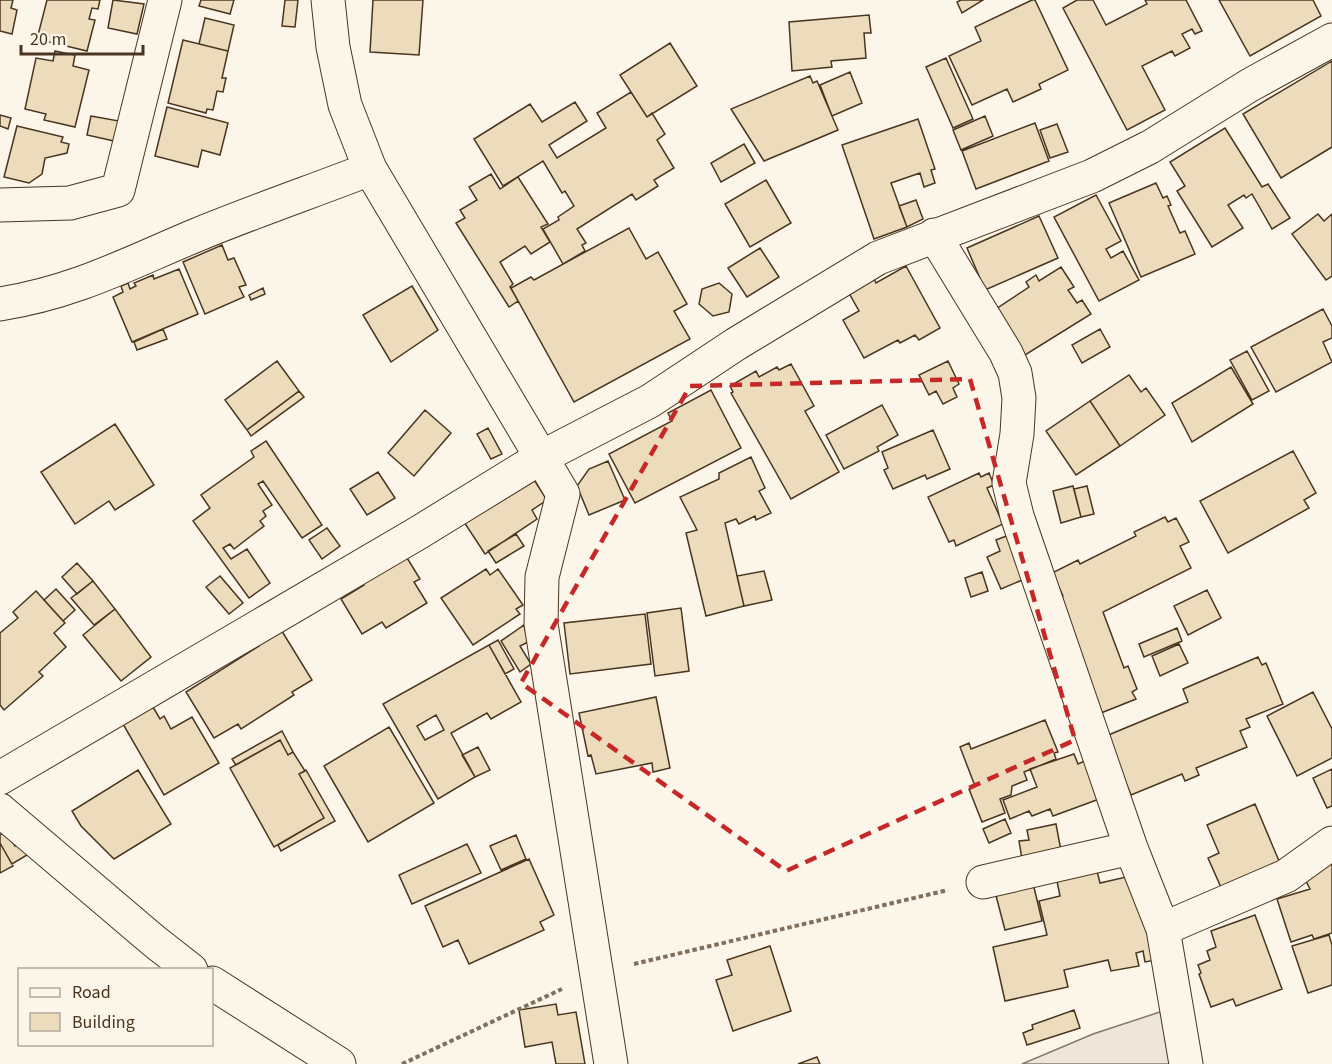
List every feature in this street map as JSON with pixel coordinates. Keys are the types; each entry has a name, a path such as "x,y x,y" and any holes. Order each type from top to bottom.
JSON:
{"street":[{"path":"0,205 70,203 118,190 165,0"},
{"path":"328,0 333,47 345,105 370,169 563,494 542,577 541,624 611,1064"},
{"path":"0,778 418,533 540,458 650,401 736,344 878,258 1092,176 1131,157 1332,40"},
{"path":"0,304 41,297 85,284 199,234 370,169"},
{"path":"934,236 1006,353 1015,373 1019,398 1017,434 1009,483 1017,516 1131,848 1162,929 1186,1064"},
{"path":"0,810 153,941 190,968"},
{"path":"1162,929 1286,876 1332,843"},
{"path":"983,882 1131,848"},
{"path":"213,984 339,1064"}],"path":[{"path":"402,1064 596,973 983,882"}],"highlighted area":[{"path":"970,379 1075,740 786,871 521,683 690,386"}],"shaded area":[{"path":"1166,1010 1177,1064 1022,1064 1093,1034"}],"building":[{"path":"0,0 13,0 11,8 17,10 12,34 0,31"},
{"path":"47,0 100,0 98,9 92,8 89,19 95,20 87,51 37,39"},
{"path":"113,0 144,4 137,34 108,28"},
{"path":"201,0 234,0 230,14 199,6"},
{"path":"285,0 298,0 295,27 282,26"},
{"path":"373,0 423,0 419,55 370,52"},
{"path":"983,0 962,13 957,2"},
{"path":"1035,0 1068,70 1039,84 1041,89 1013,102 1007,89 972,105 949,56 981,41 975,27"},
{"path":"1077,0 1093,0 1106,25 1147,4 1145,0 1186,0 1202,31 1195,34 1192,29 1182,34 1190,48 1175,56 1172,51 1142,66 1165,110 1127,130 1063,8"},
{"path":"1219,0 1313,0 1321,16 1250,56"},
{"path":"869,15 871,33 864,33 866,58 831,61 832,67 792,71 789,22"},
{"path":"205,18 234,25 228,51 199,44"},
{"path":"183,40 228,51 222,78 226,78 223,92 217,91 213,110 207,109 206,113 168,103"},
{"path":"670,43 697,86 647,117 620,75"},
{"path":"55,51 75,55 73,66 89,70 75,127 44,120 46,114 25,109 36,58 53,61"},
{"path":"946,58 973,119 953,128 926,67"},
{"path":"1332,61 1332,147 1281,178 1243,114"},
{"path":"850,72 862,103 832,116 820,85"},
{"path":"810,76 813,83 817,81 838,130 764,161 731,109"},
{"path":"631,92 647,117 652,113 665,134 657,140 674,168 654,180 658,186 636,200 632,194 577,229 586,243 582,245 585,251 563,264 543,229 559,220 558,217 574,206 565,191 562,193 543,161 503,186 474,139 530,104 542,122 575,102 587,121 549,145 557,158 606,128 597,113"},
{"path":"167,107 228,123 220,155 202,150 198,167 155,156"},
{"path":"0,115 11,118 8,129 0,126"},
{"path":"91,116 119,121 114,141 87,135"},
{"path":"985,116 993,136 961,150 953,130"},
{"path":"918,119 935,169 931,170 935,183 924,187 920,173 891,183 907,227 874,239 842,145"},
{"path":"1035,123 1049,161 976,189 962,151"},
{"path":"1057,124 1068,152 1050,158 1040,130"},
{"path":"17,126 63,137 61,142 69,144 67,153 45,158 42,174 29,183 4,177"},
{"path":"1225,128 1262,187 1268,184 1290,218 1272,229 1252,194 1246,198 1244,195 1228,205 1243,228 1212,247 1177,191 1185,186 1170,162"},
{"path":"744,144 755,163 721,182 711,163"},
{"path":"491,174 500,189 518,177 548,224 541,227 550,242 531,254 525,246 500,262 513,284 510,287 518,301 509,307 456,223 465,218 460,210 477,200 469,187"},
{"path":"766,180 791,223 750,247 725,204"},
{"path":"1156,183 1163,198 1167,196 1171,205 1168,206 1180,233 1185,231 1195,254 1141,277 1109,203"},
{"path":"1096,195 1121,241 1106,249 1111,258 1123,251 1139,280 1099,301 1054,217"},
{"path":"916,200 923,219 907,227 899,206"},
{"path":"1318,214 1324,221 1332,214 1332,276 1326,280 1292,234"},
{"path":"1039,216 1058,258 985,290 967,248"},
{"path":"629,228 646,259 658,252 687,304 674,311 690,339 574,402 511,288 531,277 534,280"},
{"path":"222,245 228,260 234,258 246,285 239,287 244,297 205,314 183,262"},
{"path":"760,248 779,277 747,297 728,268"},
{"path":"906,266 940,328 919,340 915,335 900,343 898,340 864,358 843,320 859,311 849,293 874,279 876,283"},
{"path":"1061,267 1074,287 1068,290 1077,303 1082,300 1091,314 1025,355 996,309 1029,287 1026,282 1036,275 1039,281"},
{"path":"179,269 198,314 132,342 113,297 123,292 121,286 128,283 130,289 136,286 134,283 153,275 154,279"},
{"path":"719,283 732,294 729,312 713,316 699,304 702,289"},
{"path":"412,286 438,330 391,362 363,315"},
{"path":"263,288 265,294 251,300 249,295"},
{"path":"1323,309 1332,326 1332,338 1323,342 1332,362 1276,392 1251,347"},
{"path":"163,329 167,339 137,350 134,342"},
{"path":"1100,329 1110,347 1082,363 1072,345"},
{"path":"1247,351 1269,391 1252,400 1230,360"},
{"path":"277,361 299,391 247,430 225,400"},
{"path":"948,361 959,384 953,388 957,397 943,404 936,391 929,395 919,375"},
{"path":"791,364 814,406 805,411 839,472 791,499 731,393 733,392 730,386 756,371 759,377 777,367 779,370"},
{"path":"1231,367 1253,404 1192,442 1172,403"},
{"path":"1129,375 1141,392 1146,388 1165,415 1120,446 1090,401"},
{"path":"711,390 741,448 635,503 609,454 672,421 668,413"},
{"path":"299,391 304,397 251,436 247,430"},
{"path":"1090,401 1120,446 1076,475 1046,431"},
{"path":"882,405 898,435 877,447 879,451 844,469 826,435"},
{"path":"425,410 451,433 414,476 388,453"},
{"path":"115,424 154,485 115,510 109,501 75,524 41,472"},
{"path":"488,428 502,454 491,459 477,434"},
{"path":"933,430 950,469 927,479 925,475 893,489 884,470 888,468 882,452"},
{"path":"266,441 322,525 302,538 263,481 258,484 272,505 263,511 266,516 260,521 264,526 234,549 230,544 223,548 231,559 247,549 270,583 249,598 193,521 210,508 201,495 254,457 251,451"},
{"path":"1293,451 1316,493 1304,500 1309,508 1228,553 1200,501"},
{"path":"751,457 765,488 759,491 771,513 756,520 755,516 739,524 736,519 725,523 744,606 706,616 686,533 697,530 680,497 719,479 719,473"},
{"path":"608,461 625,500 589,515 577,486 589,469"},
{"path":"378,472 395,498 367,515 350,489"},
{"path":"979,473 981,477 989,473 994,485 987,488 1003,524 956,546 954,540 949,542 928,497"},
{"path":"531,475 547,500 532,510 537,519 485,554 464,522"},
{"path":"1073,486 1081,517 1061,523 1053,491"},
{"path":"1087,486 1094,514 1081,517 1074,489"},
{"path":"1165,517 1168,522 1176,518 1189,542 1180,546 1191,568 1103,612 1124,668 1128,666 1137,689 1132,692 1136,699 1101,713 1059,598 1063,596 1052,573 1078,560 1080,564 1136,536 1134,532"},
{"path":"327,528 340,546 322,559 309,540"},
{"path":"516,534 524,546 496,563 488,551"},
{"path":"1009,535 1027,578 1001,589 987,557 1000,551 996,540"},
{"path":"404,553 420,579 414,582 427,603 386,628 382,622 362,634 341,599 364,585 360,580"},
{"path":"77,563 93,581 77,594 62,577"},
{"path":"486,569 490,575 498,569 523,605 516,609 520,614 473,645 441,598"},
{"path":"764,571 772,600 744,606 737,576"},
{"path":"982,572 988,591 971,597 965,578"},
{"path":"220,576 243,603 229,614 206,587"},
{"path":"93,581 115,609 94,625 71,598"},
{"path":"56,589 75,610 63,621 44,600"},
{"path":"1207,590 1221,618 1188,635 1174,606"},
{"path":"36,591 65,623 54,633 66,647 39,672 43,676 4,710 0,705 0,633 18,618 13,612"},
{"path":"681,608 689,671 655,676 647,613"},
{"path":"115,609 151,657 121,681 83,635"},
{"path":"645,614 651,664 570,674 564,623"},
{"path":"524,625 528,642 520,646 531,664 520,672 501,641"},
{"path":"280,628 312,680 292,692 294,695 241,729 238,724 214,738 186,692 259,646 257,643"},
{"path":"1177,628 1182,641 1144,657 1139,644"},
{"path":"498,640 514,669 505,674 489,645"},
{"path":"1179,644 1188,663 1160,676 1152,656"},
{"path":"489,645 521,702 491,719 487,713 451,733 475,777 438,799 383,704","holes":["436,715 444,730 425,740 417,726"]},
{"path":"1258,657 1262,665 1266,663 1283,704 1246,719 1250,727 1240,731 1247,747 1196,768 1199,775 1185,781 1182,774 1131,795 1106,736 1188,702 1183,689"},
{"path":"1313,692 1332,729 1332,758 1297,776 1267,716"},
{"path":"656,697 670,768 653,772 652,763 596,774 591,755 588,756 579,713"},
{"path":"153,707 160,719 164,716 171,729 192,717 219,763 164,795 123,724"},
{"path":"1045,720 1058,752 1054,753 1056,759 1024,772 1027,780 1012,786 1011,795 1000,799 1005,813 982,822 969,789 975,786 960,747 969,743 971,749"},
{"path":"389,727 434,803 368,842 324,766"},
{"path":"282,731 293,752 288,755 280,740 236,765 232,759"},
{"path":"280,740 288,755 293,752 305,771 299,774 324,818 274,847 230,768"},
{"path":"478,747 490,770 475,777 462,755"},
{"path":"1074,754 1078,764 1087,760 1102,798 1053,816 1050,809 1032,816 1029,811 1010,819 1003,800 1037,787 1030,769"},
{"path":"1332,769 1332,806 1327,808 1313,778"},
{"path":"138,770 171,824 114,859 81,826 72,811"},
{"path":"306,770 335,821 281,851 278,845 324,818 299,774"},
{"path":"1255,804 1282,868 1224,894 1208,858 1219,853 1207,825"},
{"path":"1005,819 1011,833 989,843 983,829"},
{"path":"1056,824 1061,851 1022,859 1019,841 1029,840 1027,830"},
{"path":"6,831 15,846 20,844 27,855 12,864 0,843 0,835"},
{"path":"516,835 526,859 501,870 490,846"},
{"path":"0,843 13,866 0,873"},
{"path":"467,844 481,873 412,904 399,875"},
{"path":"529,859 554,915 540,922 544,930 469,964 458,940 443,947 425,906"},
{"path":"1332,862 1332,933 1314,939 1312,935 1291,942 1277,899 1310,889 1304,877"},
{"path":"1096,867 1100,883 1126,877 1146,914 1156,960 1145,962 1143,951 1136,953 1139,966 1111,971 1108,960 1064,970 1068,987 1005,1001 993,947 1047,935 1039,901 1060,896 1056,876"},
{"path":"1032,879 1042,921 1005,930 994,888"},
{"path":"1255,915 1282,989 1236,1006 1233,999 1211,1007 1198,965 1210,960 1207,951 1216,947 1211,931"},
{"path":"1329,935 1332,945 1332,985 1308,993 1292,946"},
{"path":"770,946 791,1011 733,1031 716,980 732,975 727,960"},
{"path":"556,1004 558,1015 576,1012 585,1064 556,1064 552,1042 525,1047 519,1010"},
{"path":"1074,1010 1080,1028 1027,1045 1023,1033 1033,1029 1032,1025"},
{"path":"817,1057 820,1064 798,1064"}]}
